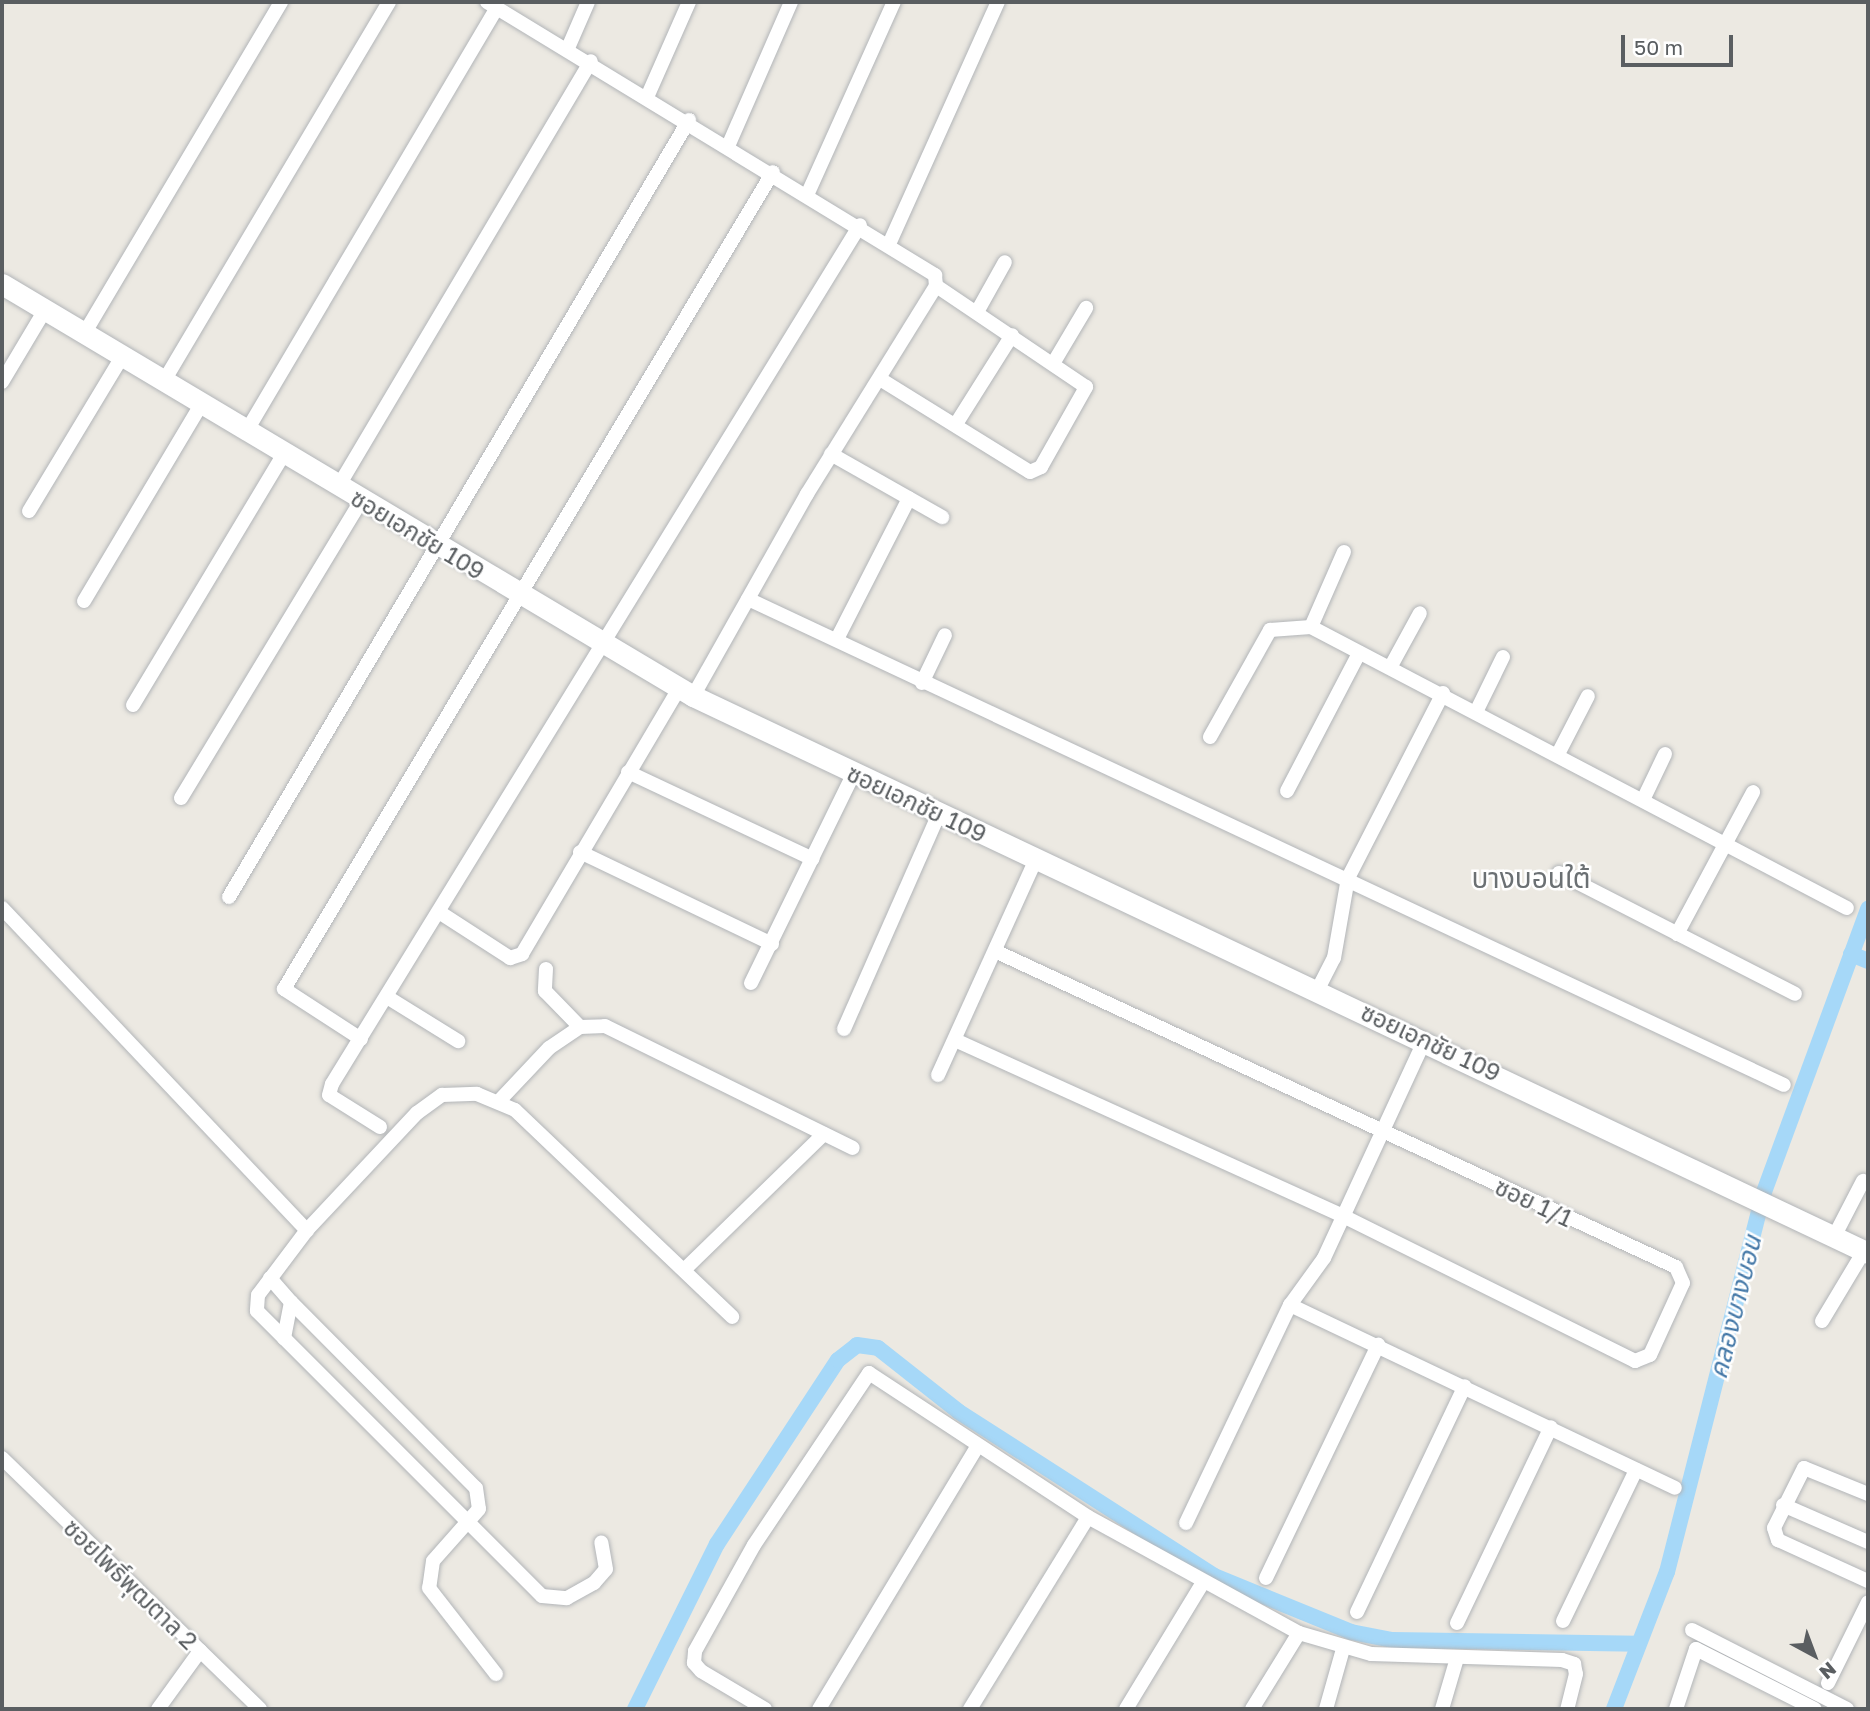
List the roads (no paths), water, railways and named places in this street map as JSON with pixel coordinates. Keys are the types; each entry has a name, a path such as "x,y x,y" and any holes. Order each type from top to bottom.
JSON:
{"street":[{"path":"84,334 281,2"},
{"path":"164,381 389,2"},
{"path":"568,48 588,2"},
{"path":"648,95 689,2"},
{"path":"729,144 791,2"},
{"path":"808,193 894,2"},
{"path":"890,242 998,2"},
{"path":"246,432 492,5 648,95 929,267 936,286 1054,362 1086,392 1035,471 880,379"},
{"path":"338,487 591,61"},
{"path":"229,897 689,120"},
{"path":"361,1039 284,989 773,172"},
{"path":"380,1127 329,1095 860,225"},
{"path":"977,312 1005,262"},
{"name":"ซอยเอกชัย 109","path":"2,284 360,502 686,692 939,814 1749,1191 1866,1252"},
{"path":"439,912 516,958 628,772 748,599 831,454 936,286"},
{"path":"1054,362 1086,308"},
{"path":"2,382 45,310"},
{"path":"956,424 1012,335"},
{"path":"29,511 122,356"},
{"path":"84,601 201,405"},
{"path":"831,454 942,517"},
{"path":"133,705 283,455"},
{"path":"837,639 909,498"},
{"path":"181,798 360,502"},
{"path":"1311,627 1344,552"},
{"path":"748,599 837,639 922,682 1348,877 1784,1085"},
{"path":"1391,666 1420,613"},
{"path":"1210,737 1270,630 1311,627 1477,710 1643,800 1721,847 1847,908"},
{"path":"922,682 945,635"},
{"path":"1287,791 1359,653"},
{"path":"1477,710 1503,657"},
{"path":"1318,989 1334,958 1348,877 1443,693"},
{"path":"1558,754 1588,696"},
{"path":"1643,800 1665,754"},
{"path":"628,772 813,859"},
{"path":"751,983 854,774"},
{"path":"1678,934 1721,847 1753,792"},
{"path":"844,1029 939,814"},
{"path":"580,852 772,944"},
{"path":"938,1075 1036,859"},
{"path":"1559,873 1795,994"},
{"path":"2,908 307,1230"},
{"name":"ซอย 1/1","path":"995,951 1682,1273 1650,1355 1635,1361 1345,1217"},
{"path":"546,969 545,992 580,1027 624,1032 853,1148"},
{"path":"387,997 458,1041"},
{"path":"500,1100 549,1048 580,1027"},
{"path":"955,1040 1345,1217"},
{"path":"1186,1523 1290,1305 1345,1217 1426,1040"},
{"path":"601,1542 606,1569 594,1583 551,1600 467,1524 284,1338 254,1303 307,1230 397,1131 442,1095 500,1100 732,1317"},
{"path":"684,1270 824,1135"},
{"path":"1835,1235 1863,1181"},
{"path":"1822,1321 1866,1252"},
{"path":"270,1279 476,1488 479,1509 433,1561 429,1588 496,1674"},
{"path":"284,1338 291,1302"},
{"path":"1290,1305 1675,1488"},
{"path":"1266,1578 1378,1345"},
{"path":"765,1709 701,1671 694,1662 695,1651 754,1545 863,1379 878,1375 976,1449 1202,1584 1299,1633 1343,1649 1574,1664 1567,1709"},
{"path":"1357,1612 1465,1386"},
{"path":"1457,1623 1551,1427"},
{"path":"819,1709 976,1449"},
{"name":"ซอยโพธิ์พุฒตาล 2","path":"2,1458 260,1709"},
{"path":"1868,1494 1804,1468 1783,1505 1774,1528 1778,1540 1868,1581"},
{"path":"1563,1621 1636,1470"},
{"path":"1783,1505 1868,1542"},
{"path":"970,1709 1088,1517"},
{"path":"1126,1709 1202,1584"},
{"path":"1828,1683 1868,1602"},
{"path":"1692,1630 1847,1709"},
{"path":"1252,1709 1299,1633"},
{"path":"1326,1709 1343,1649"},
{"path":"1676,1709 1696,1649 1815,1709"},
{"path":"158,1709 200,1651"},
{"path":"1442,1709 1457,1658"}],"waterway":[{"name":"คลองบางบอน","path":"1614,1709 1667,1572 1764,1192 1868,909"},
{"path":"1851,954 1868,961"},
{"path":"635,1709 717,1544 838,1360 857,1345 878,1348 959,1412 1214,1576 1351,1632 1392,1640 1638,1644"}],"district":[{"name":"บางบอนใต้","path":"1531,878"}]}
